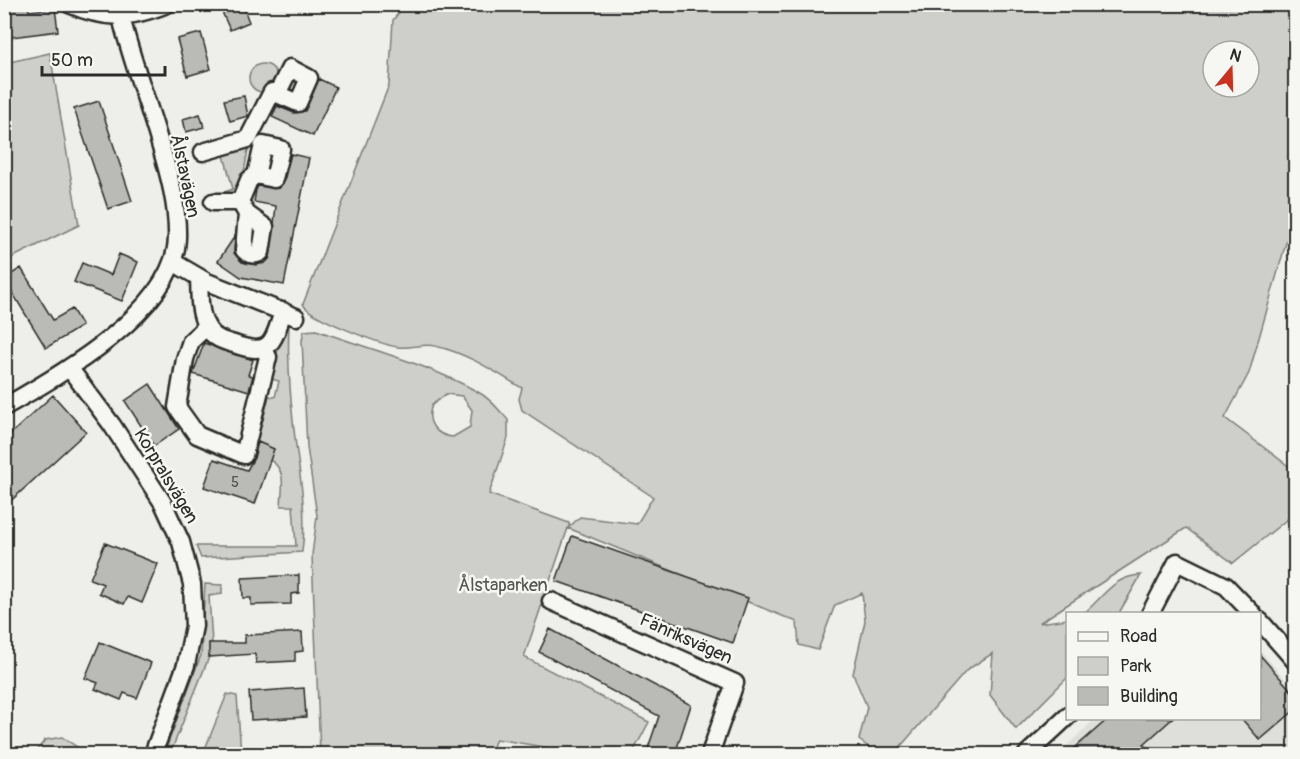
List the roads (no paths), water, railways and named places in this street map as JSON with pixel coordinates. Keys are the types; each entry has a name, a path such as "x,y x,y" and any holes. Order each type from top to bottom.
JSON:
{"street":[{"path":"69,4 93,15 166,4"},
{"name":"Ålstavägen","path":"119,11 175,204 177,239 173,262"},
{"path":"213,202 243,208 249,180 256,175 255,142 272,92 277,94"},
{"path":"203,152 255,142"},
{"path":"4,408 70,369 124,327 151,297 173,262 199,277 289,314 274,339 264,349 252,351 218,339 206,327 201,312 199,277"},
{"path":"206,327 191,341 185,358 177,407 197,435 244,455 268,357 264,349"},
{"name":"Korpralsvägen","path":"70,369 112,425 163,503 181,542 192,584 194,626 186,665 153,754"},
{"path":"1151,612 1177,562 1226,586 1251,612"},
{"name":"Fänriksvägen","path":"551,601 735,682 711,754"},
{"path":"1261,622 1296,662"},
{"path":"1027,754 1066,718"}],"park label":[{"name":"Ålstaparken","path":"503,585"}]}
